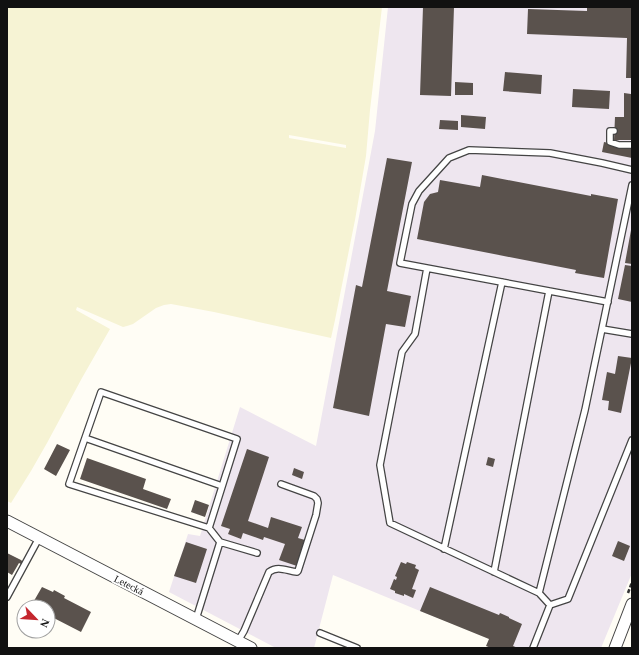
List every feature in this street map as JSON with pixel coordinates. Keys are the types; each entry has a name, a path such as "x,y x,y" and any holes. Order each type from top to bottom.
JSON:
{"street":[{"name":"Letecká","path":"7,521 251,648"},
{"path":"615,648 632,604"}],"lane":[{"path":"614,131 610,131 612,138 610,142 632,145"},
{"path":"608,302 400,262 407,222 412,204 419,191 449,158 469,150 550,153 632,170"},
{"path":"539,593 585,410 632,185"},
{"path":"427,268 415,334 402,352 380,465 390,523 539,593 550,606"},
{"path":"444,549 502,282"},
{"path":"494,572 549,291"},
{"path":"602,329 632,334"},
{"path":"209,528 237,439 101,392 69,484 209,528 220,542 256,553"},
{"path":"85,438 222,486"},
{"path":"533,648 550,606 568,599 632,440"},
{"path":"238,642 269,572 272,569 278,568 293,572 298,571 316,514 318,503 314,496 281,484"},
{"path":"7,597 39,538"},
{"path":"196,619 220,542"},
{"path":"320,633 357,648"}],"shaded area":[{"path":"7,7 382,7 366,156 355,220 331,338 171,304 156,308 133,324 123,327 77,307 76,310 110,329 31,471 11,503 7,501","holes":["289,135 346,145 346,148 289,138"]},
{"path":"388,7 632,7 632,573 601,648 516,648 420,611 333,575 314,648 276,648 169,592 188,534 200,536 240,407 316,446 375,131"}],"building":[{"path":"423,7 454,7 451,96 420,95"},
{"path":"587,7 632,7 632,78 626,78 627,38 527,34 528,9 587,11"},
{"path":"505,72 542,75 541,94 503,91"},
{"path":"455,82 473,83 473,95 455,95"},
{"path":"573,89 610,91 609,109 572,107"},
{"path":"624,93 631,94 632,96 632,140 614,140 615,117 624,117"},
{"path":"461,115 486,117 485,129 461,127"},
{"path":"440,120 458,121 458,130 439,129"},
{"path":"604,142 632,148 632,158 602,152"},
{"path":"387,158 412,162 387,291 411,296 405,327 386,324 369,416 333,408 356,285 362,287"},
{"path":"482,175 591,196 591,194 618,199 604,278 575,273 576,270 417,239 424,202 430,194 438,192 440,180 480,187"},
{"path":"632,230 632,264 625,263"},
{"path":"625,265 632,266 632,302 618,299"},
{"path":"618,356 632,358 621,413 608,410 609,401 602,400 607,372 615,374"},
{"path":"57,444 70,450 56,476 44,469"},
{"path":"247,449 269,457 248,521 268,528 271,517 302,527 298,538 305,540 297,566 279,560 285,544 264,537 263,540 243,533 241,539 228,534 230,529 221,526"},
{"path":"488,457 495,459 493,467 486,465"},
{"path":"87,458 146,479 143,489 171,499 167,509 80,479"},
{"path":"294,468 304,472 302,479 292,475"},
{"path":"195,500 209,505 205,517 191,512"},
{"path":"618,541 630,546 624,561 612,556"},
{"path":"186,542 207,549 196,583 174,576"},
{"path":"7,553 23,562 21,564 19,563 12,575 7,572"},
{"path":"401,562 416,565 415,568 419,570 412,589 416,590 413,598 404,594 404,596 395,593 395,591 390,589 394,579 396,580 397,577 395,576"},
{"path":"42,587 53,592 54,590 65,596 64,598 91,612 81,632 56,619 56,599 35,599"},
{"path":"430,587 499,615 500,613 522,624 513,646 518,648 491,648 486,646 489,639 420,611"}]}
